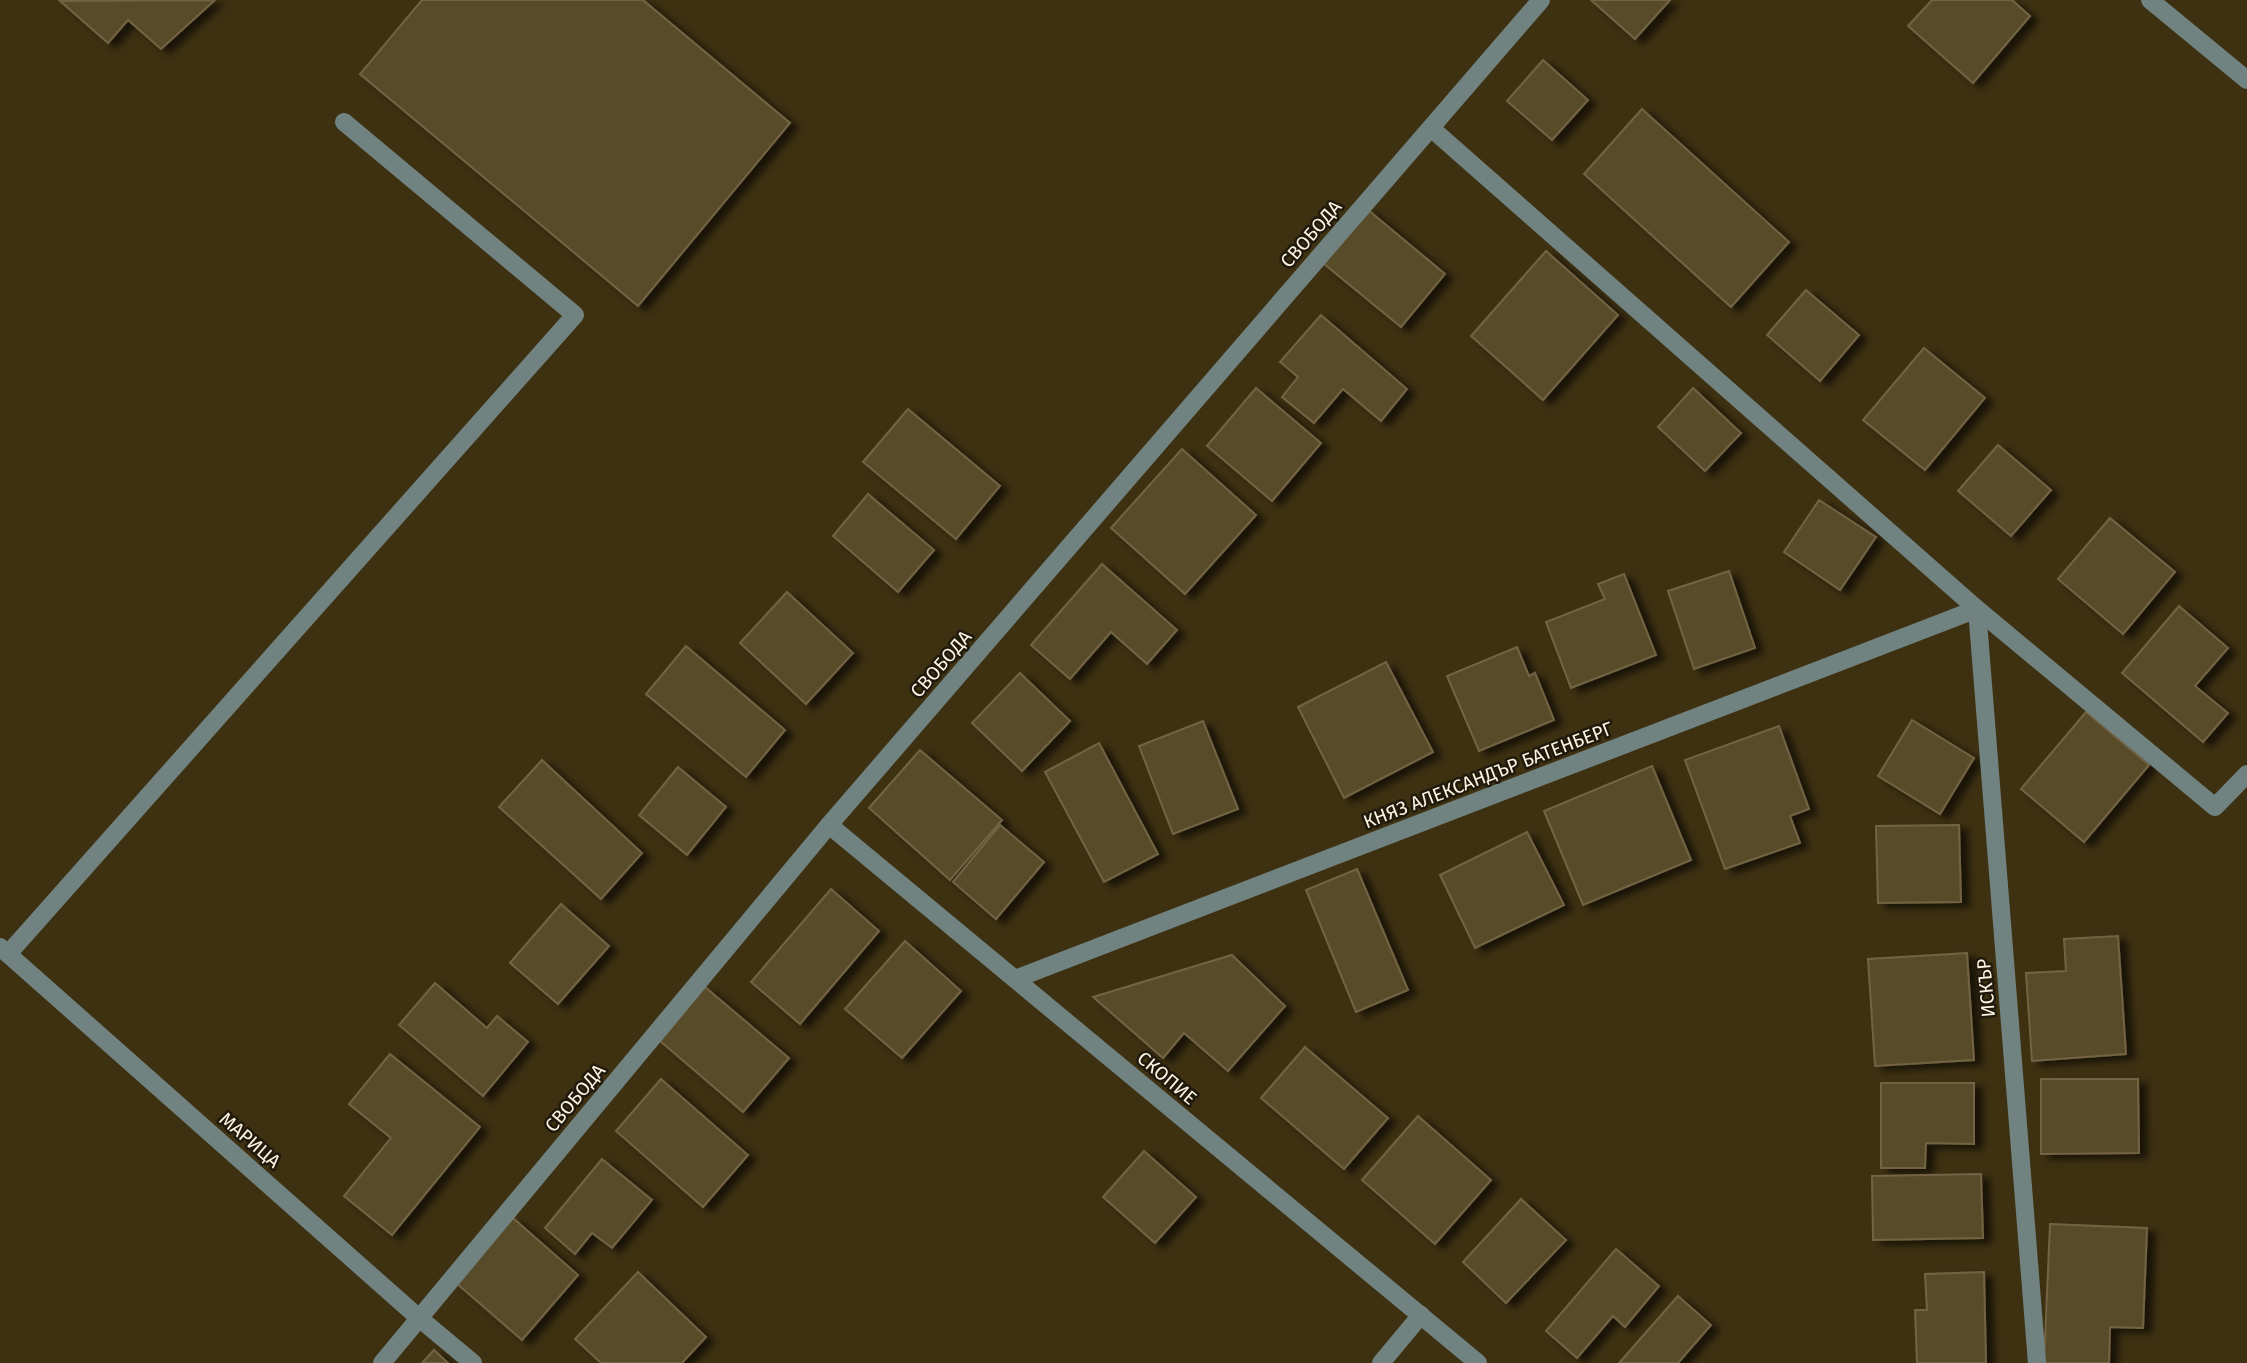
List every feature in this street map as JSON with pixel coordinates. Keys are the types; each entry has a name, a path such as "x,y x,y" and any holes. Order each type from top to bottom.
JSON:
{"street":[{"name":"СВОБОДА","path":"382,1363 829,825 1541,0"},
{"path":"2150,0 2247,80"},
{"path":"4,951 575,315 344,122"},
{"path":"1431,128 1977,609 2215,807 2247,774"},
{"name":"КНЯЗ АЛЕКСАНДЪР БАТЕНБЕРГ","path":"1015,979 1977,609"},
{"name":"ИСКЪР","path":"1977,609 2037,1363"},
{"name":"СКОПИЕ","path":"829,825 1478,1363"},
{"name":"МАРИЦА","path":"4,951 473,1363"},
{"path":"1381,1363 1420,1315"}],"building":[{"path":"215,0 161,49 128,20 108,43 60,1"},
{"path":"422,0 643,0 790,123 638,306 360,74"},
{"path":"1591,0 1670,0 1635,39"},
{"path":"1932,0 2012,0 2030,16 1973,83 1908,26"},
{"path":"1543,60 1588,100 1552,140 1507,101"},
{"path":"1642,109 1789,242 1731,307 1584,174"},
{"path":"1367,209 1445,274 1401,327 1323,263"},
{"path":"1546,251 1618,315 1543,400 1471,336"},
{"path":"1806,290 1859,335 1820,381 1767,335"},
{"path":"1321,315 1407,389 1381,421 1343,389 1314,423 1282,397 1298,377 1280,362"},
{"path":"1924,348 1985,398 1925,470 1863,420"},
{"path":"1256,388 1321,443 1272,501 1207,446"},
{"path":"1693,388 1741,433 1705,471 1658,427"},
{"path":"908,409 1000,486 956,539 863,462"},
{"path":"1998,445 2051,490 2011,536 1958,491"},
{"path":"1182,449 1256,515 1185,594 1111,528"},
{"path":"868,494 934,550 898,592 833,536"},
{"path":"1819,500 1876,537 1840,590 1784,552"},
{"path":"2110,518 2175,572 2123,634 2058,579"},
{"path":"1102,564 1177,630 1147,664 1111,632 1070,679 1031,645"},
{"path":"1729,571 1755,648 1694,669 1668,591"},
{"path":"1624,574 1656,655 1571,688 1546,622 1605,599 1598,584"},
{"path":"787,592 853,653 806,704 740,643"},
{"path":"2179,606 2228,648 2195,686 2228,713 2203,742 2122,673"},
{"path":"686,646 785,730 746,777 646,694"},
{"path":"1517,647 1529,676 1535,673 1554,720 1479,751 1447,676"},
{"path":"1386,662 1433,752 1344,798 1298,707"},
{"path":"1020,673 1070,721 1022,771 972,723"},
{"path":"2086,712 2149,765 2084,842 2021,789"},
{"path":"1912,720 1974,758 1940,814 1878,776"},
{"path":"1203,721 1238,809 1173,834 1139,746"},
{"path":"1779,726 1809,809 1790,816 1800,843 1725,869 1685,760"},
{"path":"1099,743 1158,854 1104,882 1045,772"},
{"path":"920,750 1002,820 950,880 869,808"},
{"path":"542,760 642,853 601,899 499,807"},
{"path":"1652,766 1691,860 1583,905 1544,811"},
{"path":"678,767 726,807 687,855 639,815"},
{"path":"1000,825 1044,862 996,919 953,882"},
{"path":"1959,825 1961,902 1878,903 1876,826"},
{"path":"1527,832 1564,905 1475,948 1440,875"},
{"path":"1357,869 1408,990 1356,1012 1306,890"},
{"path":"831,889 879,931 800,1024 751,982"},
{"path":"561,904 609,946 558,1004 510,963"},
{"path":"2118,936 2126,1054 2032,1061 2026,973 2066,971 2064,939"},
{"path":"905,941 961,991 902,1058 845,1009"},
{"path":"1967,953 1974,1060 1875,1066 1868,959"},
{"path":"1232,955 1285,1006 1228,1071 1184,1033 1163,1058 1093,997"},
{"path":"435,983 487,1028 497,1016 528,1042 483,1096 399,1025"},
{"path":"705,987 789,1058 743,1112 660,1041"},
{"path":"1305,1047 1388,1118 1344,1169 1261,1098"},
{"path":"390,1054 480,1127 392,1235 344,1196 391,1138 349,1104"},
{"path":"661,1079 748,1155 703,1207 616,1131"},
{"path":"2041,1079 2138,1079 2139,1153 2041,1154"},
{"path":"1881,1083 1974,1083 1974,1144 1926,1143 1925,1168 1881,1168"},
{"path":"1418,1116 1491,1180 1435,1244 1362,1180"},
{"path":"1144,1151 1196,1197 1155,1243 1103,1197"},
{"path":"602,1159 652,1200 612,1248 592,1233 575,1254 545,1228"},
{"path":"1981,1174 1983,1238 1873,1240 1872,1176"},
{"path":"1521,1199 1566,1240 1506,1303 1463,1262"},
{"path":"513,1218 578,1275 522,1340 456,1283"},
{"path":"2050,1224 2147,1228 2143,1328 2110,1327 2109,1363 2044,1363"},
{"path":"1616,1249 1659,1286 1625,1327 1613,1316 1577,1358 1546,1331"},
{"path":"638,1272 706,1337 682,1363 601,1363 575,1339"},
{"path":"1984,1272 1986,1363 1917,1363 1915,1310 1927,1310 1925,1274"},
{"path":"1678,1296 1711,1325 1678,1363 1619,1363"},
{"path":"434,1350 448,1363 422,1363"}]}
